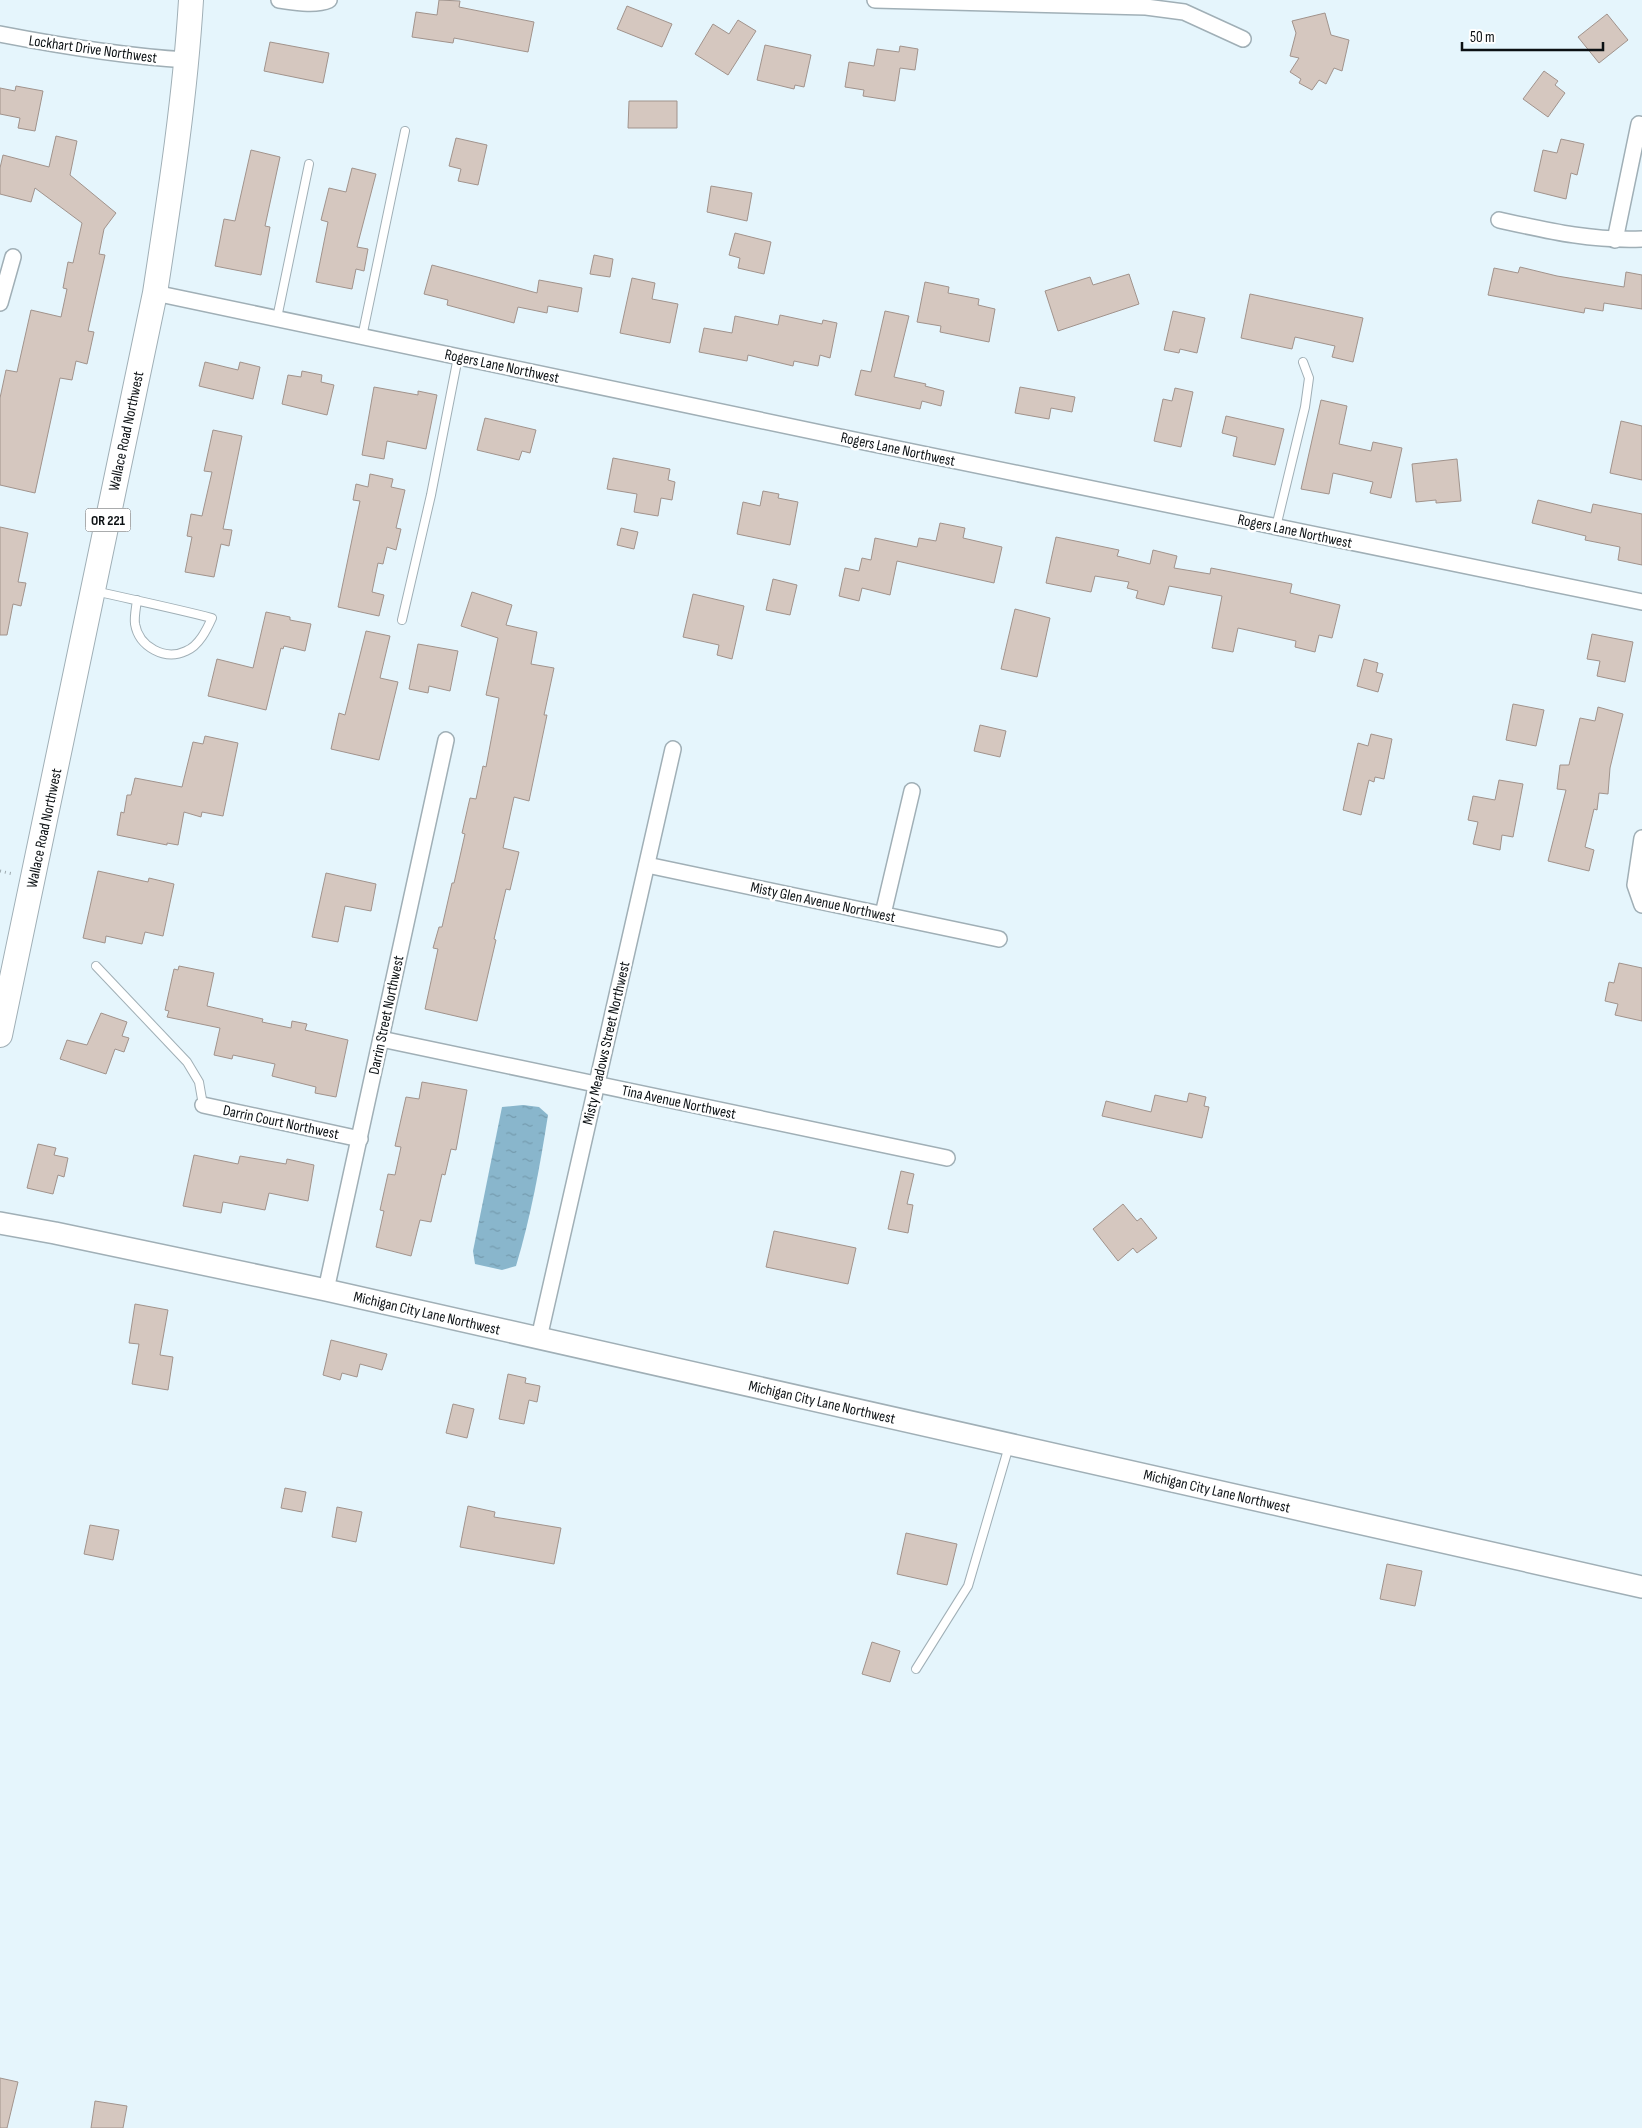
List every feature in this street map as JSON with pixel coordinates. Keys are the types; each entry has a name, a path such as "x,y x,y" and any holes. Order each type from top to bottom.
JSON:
{"main road":[{"name":"Wallace Road Northwest","path":"0,1035 155,293 174,177 187,60 191,0"}],"street":[{"path":"279,0 324,2 329,0"},
{"path":"875,0 1146,7 1184,12 1243,39"},
{"name":"Lockhart Drive Northwest","path":"0,34 76,48 152,58 187,60"},
{"path":"1615,240 1639,124"},
{"path":"1499,220 1570,236 1615,240 1642,239"},
{"path":"0,303 13,258"},
{"name":"Rogers Lane Northwest","path":"155,293 1642,602"},
{"name":"Darrin Street Northwest","path":"326,1290 446,740"},
{"name":"Misty Meadows Street Northwest","path":"539,1338 673,749"},
{"path":"883,914 912,791"},
{"path":"1642,838 1635,885 1642,905"},
{"name":"Misty Glen Avenue Northwest","path":"647,864 999,938"},
{"name":"Tina Avenue Northwest","path":"381,1039 947,1158"},
{"name":"Darrin Court Northwest","path":"203,1105 360,1138"},
{"name":"Michigan City Lane Northwest","path":"0,1223 326,1290 1642,1587"}],"lane":[{"path":"362,337 405,131"},
{"path":"277,318 309,164"},
{"path":"402,620 431,495 458,357"},
{"path":"1276,527 1305,407 1309,378 1302,362"},
{"path":"93,591 137,600 212,618 204,635 188,651 172,655 158,652 147,646 139,635 135,623 137,600"},
{"path":"96,966 187,1062 199,1082 203,1105"},
{"path":"916,1669 968,1586 1009,1444"}],"water":[{"path":"523,1105 539,1107 548,1115 535,1191 516,1266 502,1270 475,1264 473,1251 502,1107"}],"building":[{"path":"439,0 460,1 459,7 534,22 528,52 454,38 453,43 412,37 416,12 437,15"},
{"path":"627,6 672,24 662,47 617,29"},
{"path":"1325,13 1331,35 1349,40 1342,71 1334,68 1326,84 1319,80 1312,90 1299,83 1301,79 1290,72 1299,58 1290,56 1296,33 1292,21"},
{"path":"1607,14 1628,40 1599,63 1578,37"},
{"path":"738,20 756,31 728,75 695,54 713,24 729,34"},
{"path":"270,42 329,53 323,83 264,71"},
{"path":"765,45 811,55 804,87 795,85 794,89 757,80"},
{"path":"900,46 918,49 915,70 900,68 895,101 863,96 864,90 845,87 849,62 874,66 877,49 899,52"},
{"path":"1544,71 1558,81 1555,85 1565,93 1548,117 1523,99"},
{"path":"16,86 43,91 35,131 18,128 20,118 0,114 0,88 15,91"},
{"path":"629,101 677,101 677,128 628,128"},
{"path":"56,136 77,141 70,175 116,213 104,229 99,254 105,255 88,331 94,332 87,364 76,361 72,380 60,378 35,493 0,485 0,398 6,370 17,372 31,310 61,317 67,289 63,288 68,262 73,263 82,223 35,188 31,202 0,194 0,168 3,155 49,167"},
{"path":"456,138 487,145 478,185 458,181 461,169 449,166"},
{"path":"1561,139 1584,144 1577,175 1571,173 1566,199 1534,191 1543,150 1557,153"},
{"path":"251,150 280,157 265,226 270,227 261,275 215,266 224,219 235,221"},
{"path":"352,168 376,174 357,247 368,249 364,271 356,269 352,289 316,282 328,222 321,220 329,188 346,192"},
{"path":"711,186 752,193 747,221 707,212"},
{"path":"735,233 771,242 764,274 738,268 740,258 729,255"},
{"path":"594,255 613,259 610,277 590,274"},
{"path":"432,265 537,293 539,280 582,288 578,312 548,306 547,313 518,307 514,323 447,305 448,300 424,294"},
{"path":"1520,267 1557,276 1624,287 1626,272 1642,275 1642,309 1604,303 1603,311 1585,308 1584,313 1488,295 1494,268 1518,273"},
{"path":"1129,274 1139,304 1058,331 1045,291 1090,277 1093,285"},
{"path":"632,278 655,283 652,299 678,304 670,343 620,333"},
{"path":"925,282 949,287 948,293 979,299 978,305 995,309 989,342 940,332 941,326 917,322"},
{"path":"1250,294 1363,318 1353,362 1332,357 1335,346 1295,337 1292,349 1241,338"},
{"path":"885,311 909,316 894,377 926,384 925,386 944,391 941,406 922,401 920,409 855,395 861,370 871,372"},
{"path":"1173,311 1205,318 1197,353 1180,349 1179,353 1164,350"},
{"path":"780,315 822,324 823,320 837,323 830,358 820,355 818,366 794,361 793,366 748,355 747,361 699,352 704,328 732,333 735,316 778,325"},
{"path":"205,362 238,370 240,362 260,367 253,399 199,386"},
{"path":"302,371 322,375 321,382 334,385 327,415 282,404 288,375 301,377"},
{"path":"374,387 418,395 418,391 437,395 426,449 387,441 384,459 362,455"},
{"path":"1020,387 1075,397 1072,412 1051,408 1049,419 1015,413"},
{"path":"1175,388 1193,392 1181,447 1154,441 1163,399 1172,401"},
{"path":"1321,400 1347,406 1339,444 1371,451 1373,442 1402,448 1391,498 1370,493 1373,482 1333,473 1329,494 1301,489"},
{"path":"1226,416 1284,429 1275,465 1233,456 1237,437 1222,433"},
{"path":"485,418 536,430 530,453 522,451 519,460 477,450"},
{"path":"1621,421 1642,426 1642,480 1610,473"},
{"path":"213,430 242,436 223,529 232,530 229,546 221,544 214,577 185,572 192,537 187,536 191,514 202,516 212,472 204,471"},
{"path":"613,458 670,469 668,480 675,482 672,500 661,498 658,516 634,512 637,494 607,489"},
{"path":"1457,459 1461,501 1436,503 1436,500 1416,502 1412,464"},
{"path":"370,474 393,479 391,487 405,490 396,528 401,529 396,550 387,547 383,564 378,563 372,592 384,595 379,616 338,607 360,501 353,500 356,484 368,487"},
{"path":"763,491 779,494 778,498 798,502 790,545 737,534 743,502 760,506"},
{"path":"1538,500 1591,513 1593,504 1642,514 1642,565 1618,560 1620,547 1585,540 1586,536 1532,523"},
{"path":"940,523 965,528 963,538 1002,547 994,583 897,561 890,595 862,588 859,601 839,596 845,568 859,571 862,558 871,560 875,538 917,547 919,538 936,541"},
{"path":"0,527 28,533 18,582 26,583 21,606 13,604 7,635 0,635"},
{"path":"621,528 638,532 634,549 617,545"},
{"path":"1056,537 1119,550 1117,556 1150,564 1153,550 1177,556 1174,568 1210,574 1211,568 1292,584 1290,593 1340,605 1332,638 1319,635 1315,652 1295,647 1296,641 1238,628 1233,652 1212,648 1222,596 1169,586 1164,605 1136,598 1138,591 1127,588 1129,582 1095,576 1091,592 1046,583"},
{"path":"773,579 797,585 790,615 766,610"},
{"path":"472,592 512,605 506,625 537,632 531,664 554,668 544,715 547,715 529,801 514,797 503,848 519,852 510,890 506,889 477,1021 425,1009 438,949 433,948 439,927 442,927 452,883 454,883 465,834 462,833 470,798 476,799 483,766 486,767 499,698 486,695 498,638 461,626"},
{"path":"693,594 744,606 732,659 717,655 719,645 683,637"},
{"path":"1015,609 1050,618 1037,677 1001,669"},
{"path":"266,612 290,617 290,620 311,624 305,651 284,646 283,649 281,648 266,710 208,696 217,659 253,668"},
{"path":"366,631 390,636 380,678 398,682 379,760 331,749 339,713 345,715"},
{"path":"1592,634 1633,642 1625,682 1597,676 1600,661 1587,659"},
{"path":"418,644 458,651 450,691 429,686 428,693 409,689"},
{"path":"1364,659 1378,663 1376,672 1383,674 1378,692 1357,686"},
{"path":"1513,704 1544,710 1536,746 1506,740"},
{"path":"1598,707 1623,714 1610,768 1608,794 1599,793 1597,810 1594,809 1585,847 1594,850 1589,871 1548,861 1566,790 1557,789 1560,765 1569,765 1580,718 1595,721"},
{"path":"980,725 1006,731 1000,757 974,751"},
{"path":"1371,734 1392,739 1384,779 1375,777 1374,782 1369,780 1361,815 1343,810 1358,743 1368,746"},
{"path":"205,736 238,743 223,816 202,812 201,817 184,812 178,845 167,843 167,845 117,835 121,812 124,813 127,795 131,795 135,778 182,787 193,742 203,744"},
{"path":"1499,780 1523,784 1513,837 1502,835 1500,850 1473,844 1478,822 1468,820 1473,796 1495,800"},
{"path":"98,871 148,882 149,878 174,884 163,936 145,932 142,944 106,936 105,943 83,938"},
{"path":"326,873 376,884 371,911 345,906 338,942 312,937"},
{"path":"1619,963 1642,968 1642,1021 1615,1015 1618,1004 1605,1001 1609,982 1614,983"},
{"path":"179,966 214,973 207,1006 263,1019 262,1022 291,1028 292,1021 307,1024 305,1030 348,1040 336,1097 315,1093 316,1087 272,1076 275,1064 233,1055 232,1059 214,1055 220,1028 167,1017 169,1011 165,1010 174,969 178,970"},
{"path":"101,1013 127,1022 122,1036 129,1038 124,1052 115,1049 106,1074 60,1059 67,1040 87,1045"},
{"path":"422,1082 467,1090 456,1150 451,1149 445,1175 442,1174 431,1222 420,1220 411,1256 376,1247 384,1211 380,1210 388,1174 395,1175 401,1147 395,1146 406,1097 419,1099"},
{"path":"1189,1093 1206,1097 1204,1106 1209,1107 1202,1138 1102,1116 1106,1101 1151,1112 1155,1095 1187,1102"},
{"path":"38,1144 56,1148 54,1155 68,1158 64,1177 58,1175 53,1194 27,1188"},
{"path":"194,1155 238,1164 240,1156 286,1164 287,1159 314,1165 308,1201 269,1193 265,1210 223,1202 221,1213 183,1206"},
{"path":"901,1171 914,1174 907,1204 913,1205 908,1233 888,1229"},
{"path":"1123,1204 1137,1221 1141,1218 1157,1238 1137,1253 1133,1248 1118,1261 1093,1229"},
{"path":"774,1231 856,1248 848,1284 766,1267"},
{"path":"135,1304 168,1310 160,1355 173,1357 168,1390 132,1384 139,1344 129,1343"},
{"path":"331,1340 387,1354 382,1370 360,1364 357,1377 342,1373 340,1380 323,1375"},
{"path":"508,1374 526,1378 525,1383 540,1386 537,1402 529,1400 524,1424 499,1419"},
{"path":"453,1404 474,1409 467,1438 446,1433"},
{"path":"285,1488 306,1492 302,1512 281,1508"},
{"path":"468,1506 495,1512 494,1517 561,1528 554,1564 460,1547"},
{"path":"337,1507 362,1512 356,1542 332,1537"},
{"path":"90,1525 119,1530 113,1560 84,1554"},
{"path":"906,1533 957,1544 947,1585 897,1574"},
{"path":"1387,1564 1422,1571 1415,1606 1380,1599"},
{"path":"872,1642 900,1651 890,1682 862,1674"},
{"path":"0,2078 18,2082 7,2128 0,2128"},
{"path":"95,2101 127,2106 123,2128 91,2128"}]}
